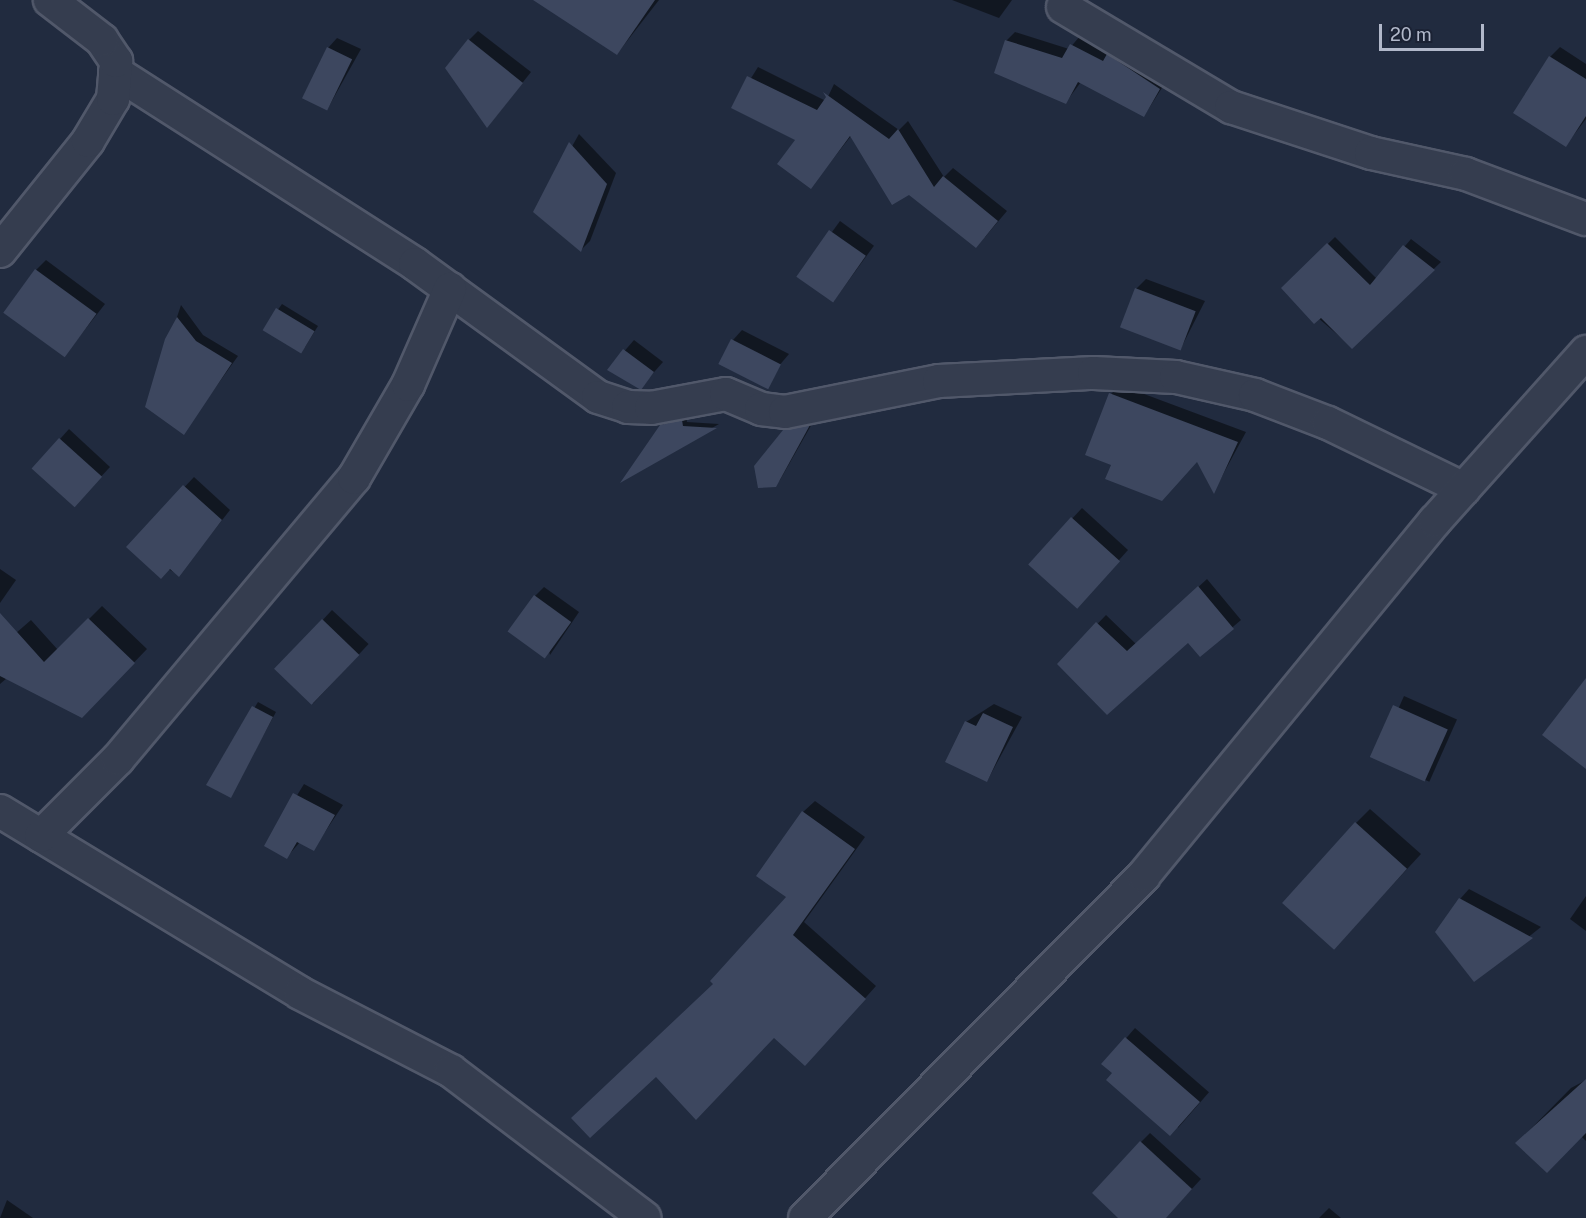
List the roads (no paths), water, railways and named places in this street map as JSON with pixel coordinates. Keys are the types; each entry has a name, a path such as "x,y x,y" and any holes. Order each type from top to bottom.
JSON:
{"street":[{"path":"0,251 108,112 116,61 102,40 50,0"},
{"path":"1063,7 1231,107 1371,153 1466,174 1586,219"},
{"path":"115,72 450,289 598,397 628,407 651,408 726,394 761,409 785,412 939,381 1094,374 1176,377 1255,395 1328,423 1464,489"},
{"path":"40,836 118,759 354,478 408,385 450,289"},
{"path":"805,1218 1144,875 1464,489 1586,352"},
{"path":"0,811 300,993 451,1071 645,1218"}]}
